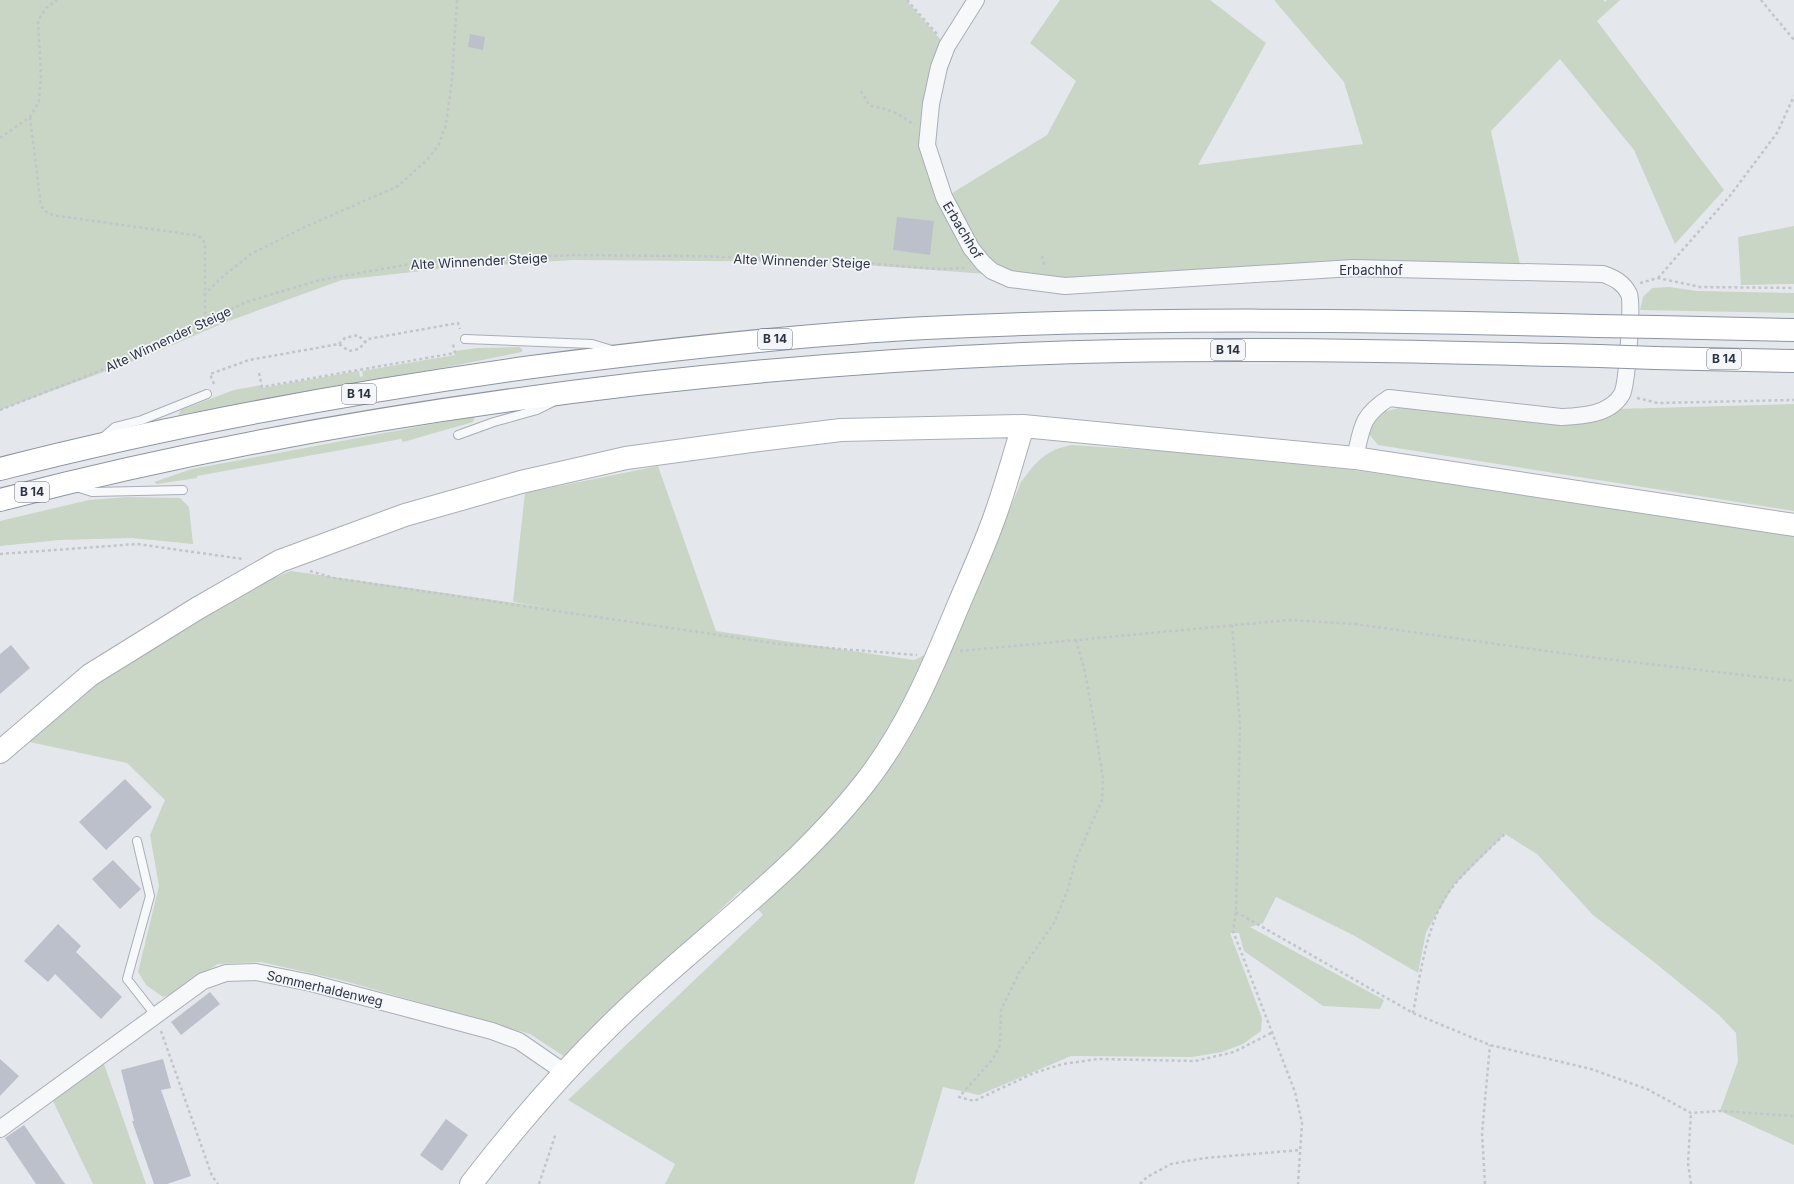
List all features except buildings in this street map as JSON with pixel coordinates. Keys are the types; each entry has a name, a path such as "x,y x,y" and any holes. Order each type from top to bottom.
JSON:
{"main road":[{"name":"B 14","path":"0,469 209,422 346,396 473,375 728,343 827,335 996,325 1253,321 1437,322 1794,330"},
{"name":"B 14","path":"0,500 64,483 221,449 354,424 569,392 736,373 849,364 940,358 1119,351 1247,350 1794,361"},
{"path":"471,1184 513,1131 564,1072 604,1031 648,989 764,888 825,831 865,783 890,747 915,704 939,653 996,513 1023,426"},
{"path":"0,752 90,675 198,608 280,562 405,516 521,482 626,458 841,430 1023,426 1355,458 1794,525"}],"street":[{"name":"Erbachhof","path":"976,0 947,46 939,67 931,104 928,145 944,197 971,248 983,263 992,271 1010,279 1065,286 1353,268 1603,274 1616,279 1625,287"},
{"path":"1355,458 1363,422 1376,407 1389,398 1561,417 1589,415 1613,403 1622,394 1626,379 1631,303 1625,287"},
{"name":"Sommerhaldenweg","path":"0,1129 203,981 226,973 256,972 311,983 492,1031 519,1041 564,1072"}],"lane":[{"path":"462,336 592,344 628,355"},
{"path":"458,435 494,422 537,410 569,392"},
{"path":"93,447 115,427 154,416 207,394"},
{"path":"64,483 92,492 183,490"},
{"path":"137,841 150,896 127,979 156,1016"}],"path":[{"path":"0,138 30,117 39,101 38,21 46,8 57,0"},
{"path":"204,295 220,279 251,254 305,227 398,186 427,160 438,146 446,125 452,79 457,0"},
{"path":"907,0 947,46"},
{"path":"1761,0 1794,40"},
{"path":"861,91 870,106 881,107 901,115 928,136"},
{"path":"1658,278 1729,197 1777,133 1794,96"},
{"path":"30,117 41,206 50,215 200,237 205,243 205,322"},
{"name":"Alte Winnender Steige","path":"0,410 140,355 246,302 320,280 422,262 580,255 833,260 938,269 971,268 983,263"},
{"path":"1625,287 1658,278 1700,287 1794,288"},
{"path":"339,344 348,351 359,349 368,339 458,323 462,336"},
{"path":"217,390 210,374 226,368 270,356 339,344 345,338 358,335 365,342"},
{"path":"259,373 262,387 455,353 452,340"},
{"path":"1622,394 1658,403 1794,400"},
{"path":"0,554 136,544 251,560"},
{"path":"307,570 334,578 779,644 915,655 1289,620 1356,624 1574,655 1794,681"},
{"path":"1232,625 1240,724 1236,912 1233,931 1295,1092 1302,1123 1298,1184"},
{"path":"1076,640 1085,672 1095,728 1103,778 1102,800 1076,859 1068,889 1054,923 1019,973 1001,1010 1000,1045 993,1059 959,1097 974,1101 1034,1073 1063,1064 1098,1059 1195,1061 1234,1052 1273,1032"},
{"path":"1413,1013 1429,935 1441,907 1454,884 1505,834"},
{"path":"1236,912 1413,1013 1490,1045 1591,1069 1647,1089 1691,1113 1720,1111 1794,1116"},
{"path":"156,1016 212,1176 218,1184"},
{"path":"1485,1184 1482,1133 1490,1045"},
{"path":"1691,1113 1688,1164 1691,1184"},
{"path":"539,1184 556,1133"},
{"path":"1140,1184 1147,1177 1171,1164 1205,1158 1301,1150"}],"green space":[{"path":"0,0 906,0 947,47 928,120 944,198 1047,135 1076,81 1030,43 1060,0 1210,0 1266,43 1198,165 1363,144 1344,82 1274,0 1604,0 1605,2 1607,0 1620,0 1597,21 1724,190 1675,244 1634,150 1560,59 1491,131 1520,264 1356,263 1068,280 823,262 573,260 448,268 342,280 226,322 147,356 0,410"},
{"path":"1794,226 1794,284 1741,285 1738,237"},
{"path":"1669,287 1697,291 1794,293 1794,313 1640,310 1643,297 1652,288"},
{"path":"519,347 522,349 522,352 178,415 181,410 234,390 261,385 262,388 359,371 360,377 363,376 362,371 455,355 455,351 477,348"},
{"path":"1794,404 1794,511 1378,445 1368,433 1371,420 1382,412 1399,408 1571,423 1616,409"},
{"path":"475,416 473,422 403,442 401,439 197,476 197,478 157,484 154,482 192,469"},
{"path":"1071,445 1179,452 1353,470 1794,534 1794,1145 1720,1111 1738,1061 1736,1033 1719,1015 1593,915 1537,854 1505,834 1454,885 1426,932 1418,973 1353,935 1276,897 1263,923 1250,927 1384,1000 1380,1009 1323,1006 1244,951 1239,933 1230,933 1262,1018 1261,1031 1243,1044 1222,1052 1192,1057 1071,1056 979,1095 943,1087 914,1184 665,1184 675,1164 568,1100 763,915 741,890 565,1057 530,1034 341,980 261,962 218,964 169,995 163,997 146,985 138,972 159,886 150,835 165,800 127,763 25,741 100,675 249,588 291,571 544,607 513,602 525,493 658,466 716,631 914,660 956,640 1021,482 1042,458 1054,450"},
{"path":"128,497 180,498 189,507 193,544 132,538 60,540 0,546 0,521 89,500"},
{"path":"104,1064 146,1184 93,1184 52,1099"}]}
